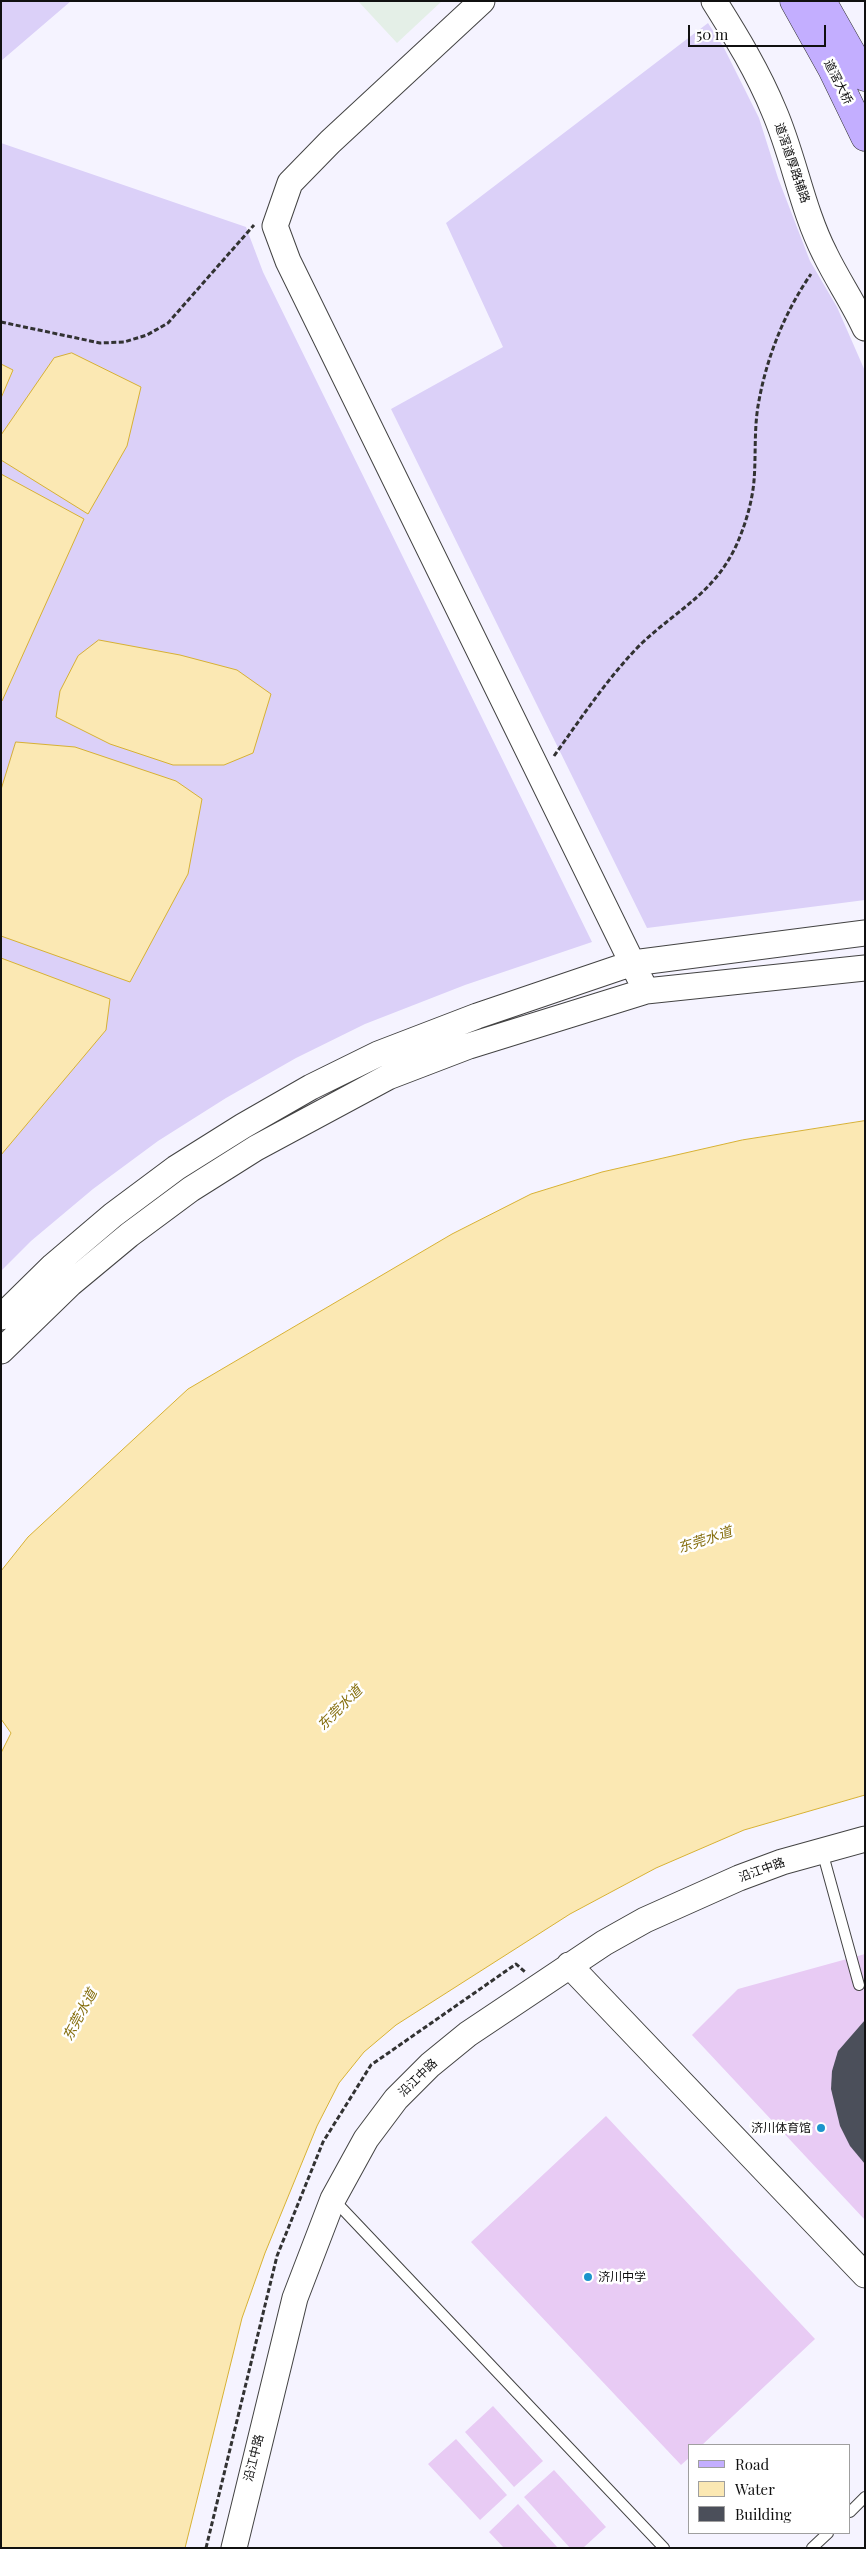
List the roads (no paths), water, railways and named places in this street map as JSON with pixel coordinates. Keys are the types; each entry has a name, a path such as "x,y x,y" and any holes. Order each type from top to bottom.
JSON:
{"main road":[{"name":"道滘大桥","path":"794,1 832,69 865,138"},
{"name":"道滘大桥","path":"822,1 865,77"}],"street":[{"path":"482,1 330,142 290,184 275,226 288,261 646,991"},
{"name":"道滘道厚路辅路","path":"714,1 739,40 775,111 794,173 825,254 852,299 865,328"},
{"path":"1,1317 53,1266 113,1215 176,1168 243,1126 311,1087 387,1050 477,1016 633,964 865,933"},
{"path":"1,1351 70,1284 129,1235 199,1184 323,1110 388,1077 469,1046 646,991 865,968"},
{"name":"沿江中路","path":"234,2548 295,2298 333,2199 366,2139 396,2098 430,2065 468,2034 569,1964 645,1920 738,1878 865,1838"},
{"path":"569,1964 865,2275"}],"lane":[{"path":"822,1850 859,1985"},
{"path":"333,2199 664,2548"},
{"path":"851,2511 865,2497"},
{"path":"812,2548 827,2534"}],"water":[{"path":"72,353 141,387 127,446 88,514 1,460 1,435 54,358"},
{"path":"1,364 13,370 1,398"},
{"path":"1,474 84,519 2,701 1,701"},
{"path":"99,640 180,655 237,670 271,694 253,753 224,765 173,765 110,744 56,717 60,691 78,656"},
{"path":"16,742 75,747 176,781 202,799 188,874 130,982 1,936 1,790"},
{"path":"1,958 110,999 106,1030 1,1155"},
{"name":"东莞水道","path":"865,1121 865,1795 744,1830 656,1868 570,1914 396,2025 364,2052 339,2083 317,2126 265,2253 242,2318 185,2548 1,2548 1,1753 11,1733 1,1719 1,1571 28,1537 188,1389 452,1234 531,1194 602,1172 742,1140"}],"place":[{"name":"济川体育馆","path":"821,2128"},
{"name":"济川中学","path":"588,2277"}]}
